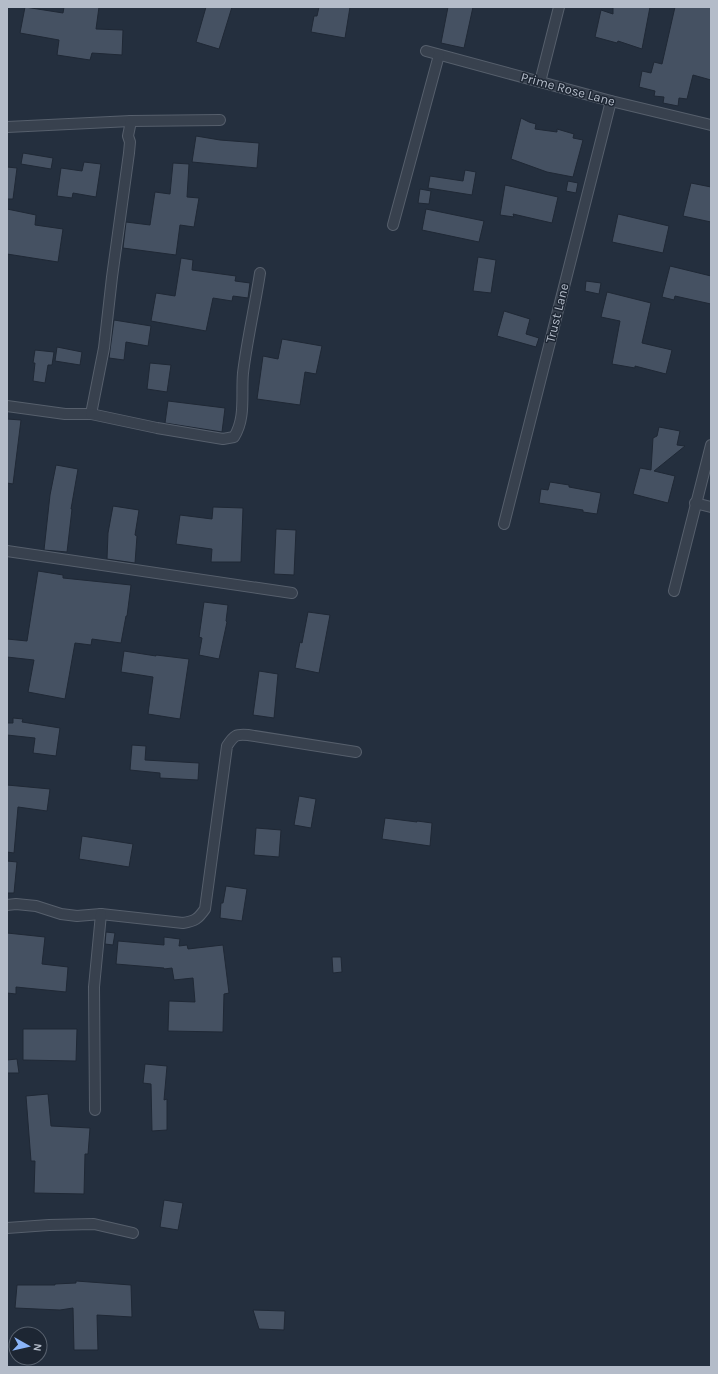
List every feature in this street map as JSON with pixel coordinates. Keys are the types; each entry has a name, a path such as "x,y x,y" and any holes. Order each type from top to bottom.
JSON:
{"street":[{"path":"540,82 559,7"},
{"name":"Prime Rose Lane","path":"426,51 611,101 711,125"},
{"path":"393,225 439,55"},
{"name":"Trust Lane","path":"504,524 611,101"},
{"path":"7,127 131,121 220,120"},
{"path":"91,414 104,348 129,153 130,142 128,136 131,121"},
{"path":"7,406 65,414 91,414 156,428 223,439 234,437 239,429 242,419 243,374 260,273"},
{"path":"674,591 695,503 711,445"},
{"path":"695,503 711,507"},
{"path":"7,551 292,593"},
{"path":"7,905 16,904 36,906 61,914 77,916 101,914 183,923 200,918 205,909 227,746 231,738 237,734 248,735 356,752"},
{"path":"95,1110 94,987 101,914"},
{"path":"7,1228 94,1224 133,1233"}],"building":[{"path":"25,7 63,13 64,7 99,7 96,29 123,30 122,55 92,53 90,60 57,55 59,40 20,33"},
{"path":"206,7 232,7 219,49 196,42"},
{"path":"319,7 350,7 345,38 311,32 314,16 317,16"},
{"path":"448,7 473,7 464,48 441,43"},
{"path":"613,7 650,7 642,49 618,41 617,43 595,37 601,10 613,14"},
{"path":"675,7 711,7 711,80 693,75 687,99 679,98 678,106 663,103 664,97 654,96 655,91 639,87 642,71 651,73 654,62 662,64"},
{"path":"521,118 536,124 535,129 557,132 557,129 574,134 573,138 583,140 573,177 547,172 511,159"},
{"path":"196,136 220,140 259,143 257,168 192,162"},
{"path":"23,153 53,158 51,169 21,164"},
{"path":"84,162 101,164 96,197 73,193 72,198 57,196 61,168 82,171"},
{"path":"173,163 189,164 187,197 199,198 194,227 180,225 176,255 123,248 126,222 150,225 155,192 170,194"},
{"path":"7,167 17,168 13,199 7,199"},
{"path":"465,170 476,172 472,195 428,188 430,176 463,181"},
{"path":"568,181 578,183 576,193 566,191"},
{"path":"691,183 711,187 711,222 683,216"},
{"path":"505,185 558,197 552,223 513,214 514,217 500,215"},
{"path":"420,189 431,191 429,204 418,203"},
{"path":"7,209 36,215 35,225 63,229 58,262 7,254"},
{"path":"426,209 484,221 479,242 422,230"},
{"path":"618,214 669,226 663,253 612,242"},
{"path":"478,257 496,260 491,293 473,291"},
{"path":"181,258 193,260 192,270 236,276 235,281 250,283 248,298 233,296 232,301 213,298 206,331 151,321 156,293 175,296"},
{"path":"670,266 711,276 711,304 675,296 674,300 662,297"},
{"path":"586,281 601,283 599,294 585,291"},
{"path":"607,292 651,303 642,343 672,350 666,374 635,366 635,368 612,364 620,321 601,317"},
{"path":"504,311 530,319 526,334 539,338 536,347 497,336"},
{"path":"114,320 151,326 148,346 126,342 124,360 109,358"},
{"path":"282,339 322,346 316,374 305,372 300,405 257,399 263,356 278,359"},
{"path":"57,347 82,352 80,365 55,361"},
{"path":"35,350 54,352 52,365 48,365 45,383 33,381"},
{"path":"150,363 171,365 167,392 147,389"},
{"path":"168,401 225,408 222,432 165,423"},
{"path":"7,419 21,420 13,484 7,483"},
{"path":"659,427 680,431 677,445 685,446 654,471 675,476 668,503 633,494 640,468 651,470 653,438 657,436"},
{"path":"56,465 78,469 71,509 67,552 44,550 50,495"},
{"path":"550,482 601,493 597,514 583,512 583,510 539,503 541,489 548,490"},
{"path":"113,506 139,510 135,535 137,536 135,563 107,559 108,533"},
{"path":"213,507 243,508 241,562 211,562 212,549 176,544 180,515 212,519"},
{"path":"276,529 296,530 294,575 274,574"},
{"path":"38,571 63,575 63,578 131,585 127,616 121,643 92,639 91,645 75,643 65,699 28,692 34,660 7,657 7,639 27,641"},
{"path":"204,602 228,605 227,622 219,659 199,655 202,638 199,637"},
{"path":"308,612 330,615 319,673 295,668"},
{"path":"124,651 189,659 180,719 148,714 153,677 121,672"},
{"path":"259,671 278,674 274,718 253,715"},
{"path":"13,718 23,719 22,722 60,728 56,756 33,753 35,738 7,735 7,723 13,723"},
{"path":"132,745 146,746 145,760 199,763 198,780 160,778 160,773 130,770"},
{"path":"7,785 50,789 47,811 18,807 14,853 7,852"},
{"path":"299,796 316,799 311,828 294,825"},
{"path":"385,818 432,823 430,846 382,839"},
{"path":"256,828 281,830 279,857 254,855"},
{"path":"82,836 133,844 129,867 79,859"},
{"path":"7,861 17,862 14,893 7,893"},
{"path":"226,886 247,889 242,921 220,918 221,903 223,903"},
{"path":"106,932 115,933 113,945 105,944"},
{"path":"7,933 45,937 42,964 68,967 66,992 16,987 16,994 7,993"},
{"path":"164,937 180,939 179,946 187,945 188,949 223,945 229,993 224,994 223,1032 168,1031 169,1001 195,1002 193,978 174,980 172,968 164,969 116,964 118,941 164,945"},
{"path":"332,957 341,957 342,972 333,973"},
{"path":"23,1029 77,1029 76,1061 23,1060"},
{"path":"17,1059 19,1073 7,1073 7,1060"},
{"path":"145,1064 167,1066 164,1100 167,1099 167,1130 152,1131 151,1084 143,1083"},
{"path":"48,1094 51,1126 90,1128 88,1154 85,1154 84,1194 34,1193 35,1161 31,1161 26,1096"},
{"path":"164,1200 183,1203 178,1230 160,1227"},
{"path":"76,1281 131,1285 132,1317 97,1315 98,1350 74,1350 73,1308 60,1310 15,1308 17,1285 55,1285 76,1283"},
{"path":"253,1310 285,1311 284,1330 259,1329"}]}
